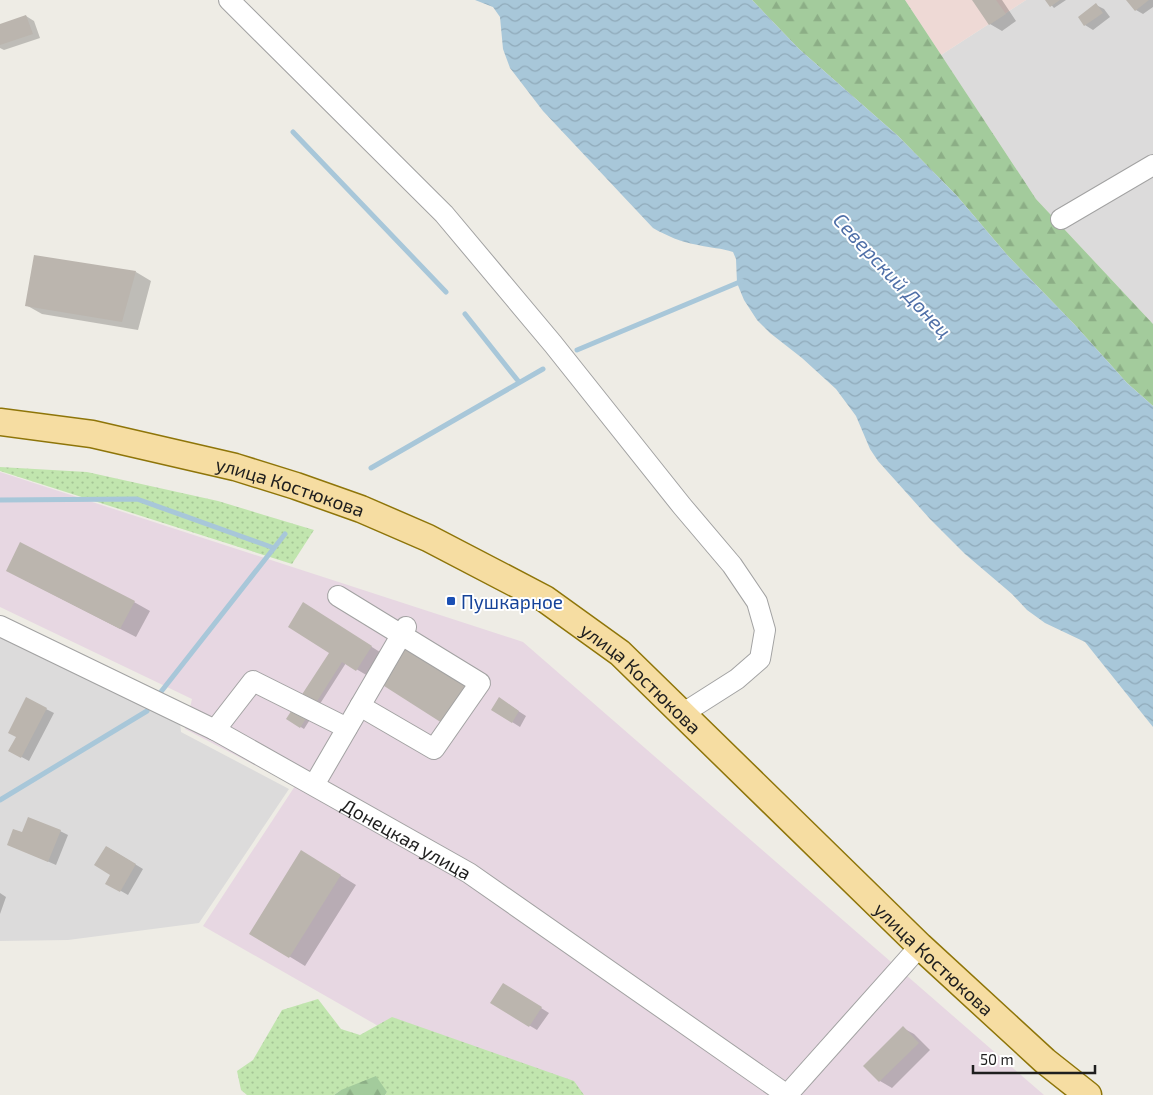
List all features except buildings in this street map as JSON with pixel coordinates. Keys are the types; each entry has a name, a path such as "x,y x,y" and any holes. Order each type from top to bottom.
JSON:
{"main road":[{"name":"улица Костюкова","path":"0,422 92,434 235,467 361,509 428,538 545,599 620,653 920,946 1045,1061 1088,1095"}],"street":[{"path":"229,0 444,214 553,344 682,506 732,564 758,602 765,630 760,659 737,679 682,714"},
{"path":"1061,218 1153,165"},
{"path":"338,596 404,631 480,684 434,749 360,706"},
{"name":"Донецкая улица","path":"0,626 214,730 469,873 787,1095"},
{"path":"314,785 404,631"},
{"path":"214,730 253,681 347,728"},
{"path":"787,1095 920,946"}],"shaded area":[{"path":"905,0 1026,0 941,55"},
{"path":"1026,0 1153,0 1153,324 1036,199 941,55"},
{"path":"0,472 523,642 1044,1095 546,1095 394,1035 203,926 295,786 185,729 192,699 0,607"},
{"path":"0,635 180,723 181,732 289,789 199,923 68,940 0,941"}],"green space":[{"path":"752,0 905,0 1036,199 1153,324 1153,406 1127,383 1074,324 1008,256 957,196 898,136 799,49"},
{"path":"0,467 87,472 218,501 314,530 292,564 0,471"},
{"path":"318,999 341,1029 360,1035 392,1017 574,1081 584,1095 385,1095 387,1092 341,1090 334,1095 247,1095 241,1090 237,1071 253,1060 282,1010"},
{"path":"376,1076 387,1092 385,1095 334,1095 341,1090"}],"water":[{"name":"Северский Донец","path":"475,0 752,0 799,49 898,136 957,196 1008,256 1074,324 1127,383 1153,406 1153,727 1085,642 1045,623 1027,610 1012,594 965,554 930,519 878,461 870,449 856,416 836,389 757,320 744,300 737,283 736,259 733,252 686,242 653,228 543,111 510,68 503,49 500,17 493,7"}],"waterway":[{"path":"293,132 446,292"},
{"path":"577,350 742,281"},
{"path":"465,314 519,382"},
{"path":"371,468 543,369"},
{"path":"0,500 137,499 274,548"},
{"path":"160,693 285,534"},
{"path":"0,800 147,711"}],"place":[{"name":"Пушкарное","path":"451,601"}]}
